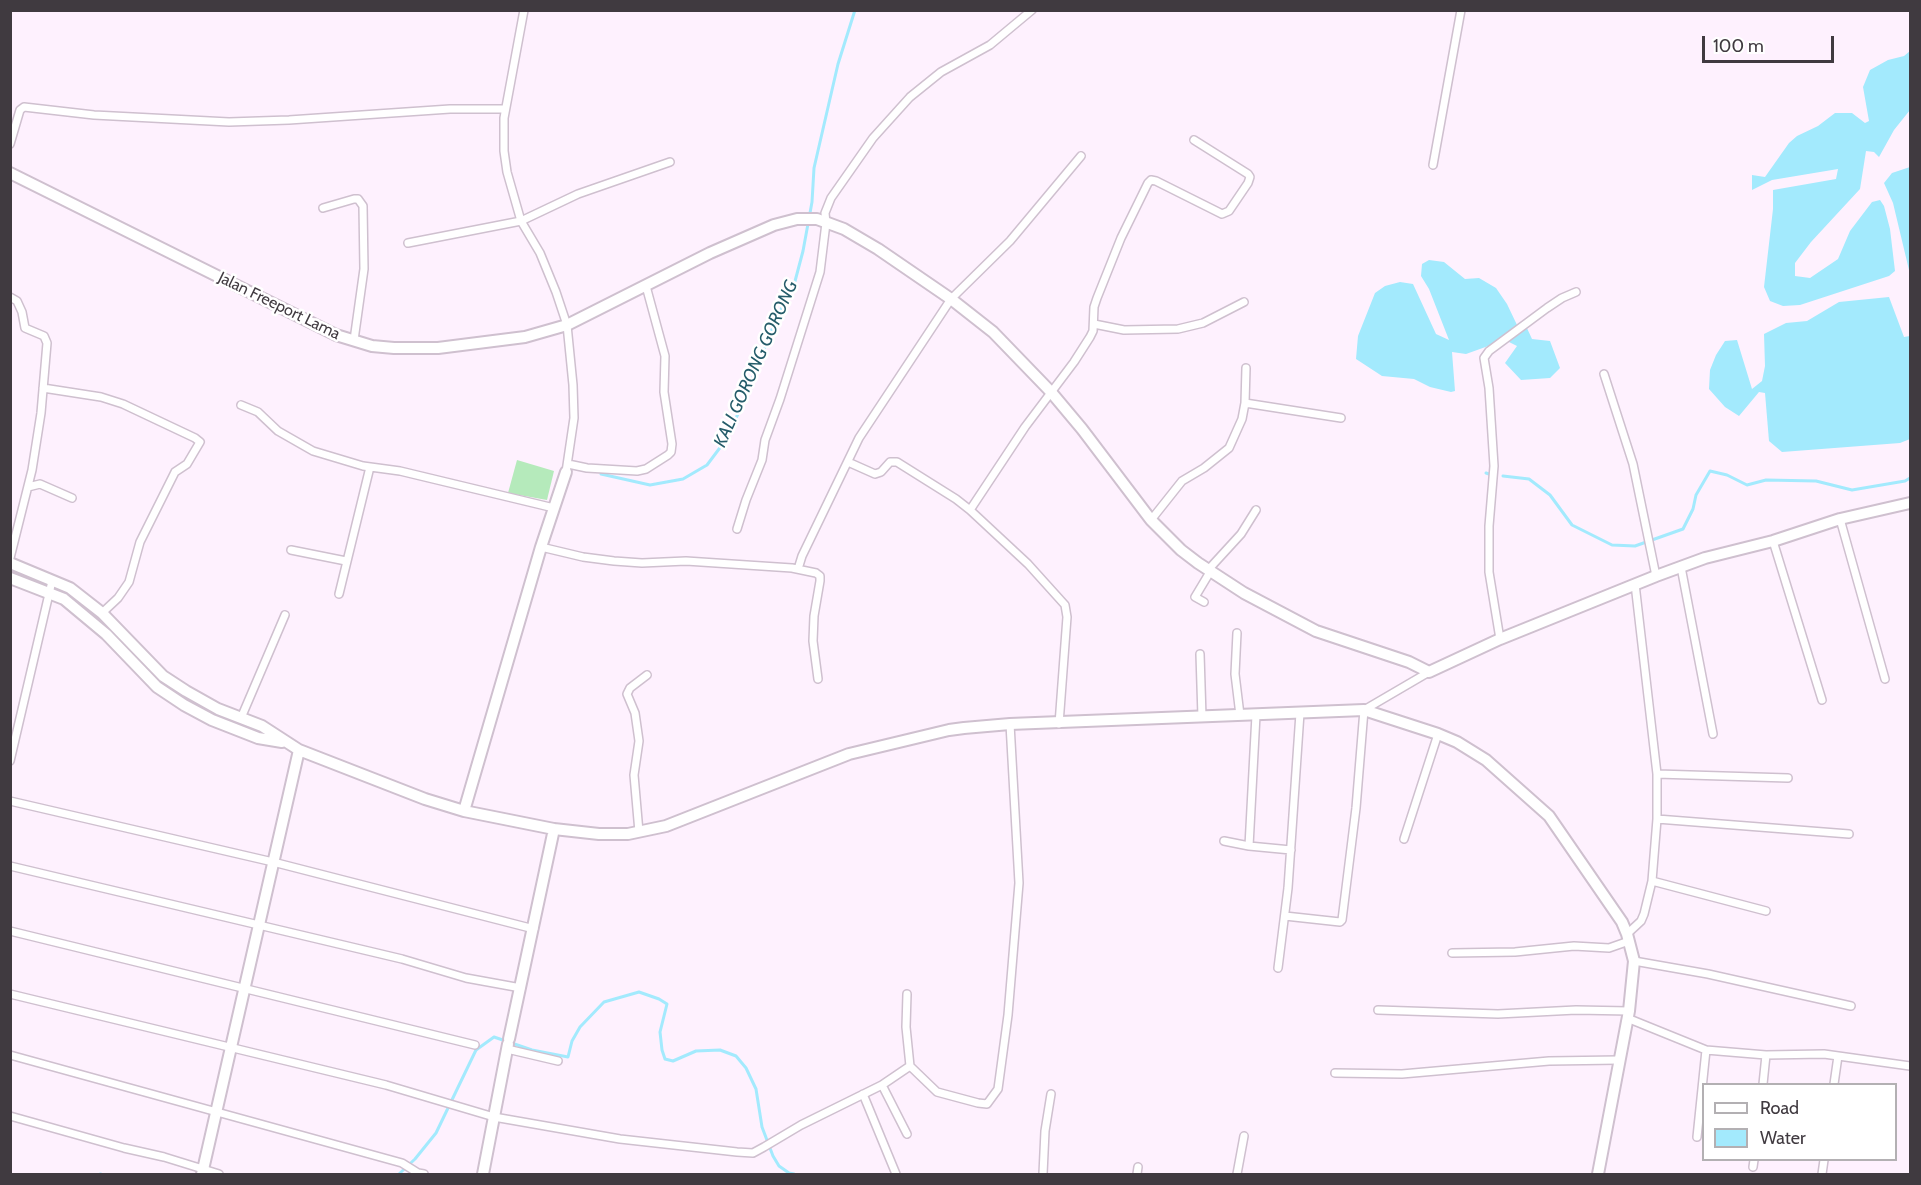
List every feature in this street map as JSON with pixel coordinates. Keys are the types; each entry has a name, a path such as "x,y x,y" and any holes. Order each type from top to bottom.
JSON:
{"street":[{"path":"464,811 541,548 567,468 574,418 567,325 540,253 521,221 507,172 504,118 524,10"},
{"path":"737,528 762,460 765,440 820,272 822,221 831,198 873,138 910,97 941,72 990,45 1032,10"},
{"path":"1433,165 1461,10"},
{"path":"10,144 18,115 24,107 94,115 208,122 289,120 450,109 505,109"},
{"path":"969,510 1085,346 1093,331 1094,307 1097,298 1121,238 1148,183 1151,180 1156,181 1222,214 1229,211 1248,183 1250,177 1248,174 1194,140"},
{"path":"798,568 867,426 951,299 1010,241 1081,156"},
{"path":"408,243 521,221 578,194 670,162"},
{"name":"Jalan Freeport Lama","path":"10,173 318,327 372,346 394,348 438,348 525,337 567,325 710,253 774,225 797,219 822,221"},
{"path":"323,208 354,199 358,199 363,206 364,269 354,340"},
{"path":"822,221 878,249 951,299 993,332 1051,392 1151,520 1181,550 1209,571 1244,593 1316,631 1409,662 1429,672"},
{"path":"567,468 642,471 671,452 672,444 664,392 665,356 646,285"},
{"path":"1500,639 1489,572 1489,526 1494,466 1489,388 1484,362 1489,351 1496,345 1562,298 1576,292"},
{"path":"10,558 28,487 41,413 47,339 25,328 22,312 14,299"},
{"path":"1094,324 1124,330 1178,329 1203,323 1244,302"},
{"path":"1151,520 1182,481 1204,468 1229,448 1242,419 1246,368"},
{"path":"1604,374 1633,464 1656,576"},
{"path":"43,387 101,397 123,404 200,442 187,464 175,472 140,542 129,582 118,598 102,613"},
{"path":"1245,403 1341,418"},
{"path":"241,405 258,412 278,431 307,448 334,458 370,467 400,471 554,508"},
{"path":"848,462 875,474 881,472 890,462 897,462 956,499 1028,564 1065,606 1067,617 1059,723"},
{"path":"339,594 370,467"},
{"path":"28,487 40,484 72,498"},
{"path":"1364,710 1429,672 1500,639 1656,576 1705,558 1773,541 1840,519 1911,502"},
{"path":"1203,602 1195,597 1209,571 1241,534 1256,510"},
{"path":"1840,519 1885,679"},
{"path":"1773,541 1822,700"},
{"path":"541,548 614,561 642,563 686,561 798,568 816,573 819,576 813,641 818,679"},
{"path":"291,550 346,561"},
{"path":"10,563 51,587 87,616 157,687 184,705 213,720 258,738 286,742"},
{"path":"1681,567 1713,734"},
{"path":"10,578 51,587 70,588 102,613 163,676 218,709 262,726 299,750 425,800 464,811 554,829 599,834 639,832 666,826 849,754 949,730 1010,724 1364,710 1438,734 1457,742 1486,760 1549,816 1622,922 1628,938 1634,961 1628,1015 1598,1174"},
{"path":"1452,953 1515,952 1574,946 1609,948 1628,938 1643,918 1652,881 1657,819 1657,774 1635,584"},
{"path":"10,761 51,587"},
{"path":"241,718 285,615"},
{"path":"1237,633 1235,674 1240,715"},
{"path":"1200,654 1202,717"},
{"path":"639,832 634,775 639,741 635,713 627,694 630,688 647,675"},
{"path":"1285,916 1340,922 1344,917 1364,710"},
{"path":"1278,968 1292,850 1300,713"},
{"path":"1249,846 1256,715"},
{"path":"907,994 906,1027 910,1066 937,1092 987,1104 998,1089 1008,1016 1019,883 1010,724"},
{"path":"1404,839 1438,734"},
{"path":"202,1172 299,750"},
{"path":"1657,774 1788,778"},
{"path":"10,801 273,862 534,929"},
{"path":"1657,819 1850,834"},
{"path":"483,1174 554,829"},
{"path":"1224,841 1292,850"},
{"path":"10,866 402,959 466,978 521,988"},
{"path":"1652,881 1766,911"},
{"path":"10,931 475,1045"},
{"path":"1634,961 1708,974 1851,1006"},
{"path":"10,994 386,1085 494,1117 620,1139 737,1152 753,1153 764,1148 777,1139 882,1085 910,1066"},
{"path":"1378,1010 1498,1014 1571,1010 1628,1015 1706,1050 1766,1055 1838,1056 1911,1066"},
{"path":"508,1044 558,1060"},
{"path":"1703,1083 1706,1050"},
{"path":"10,1055 402,1163 421,1174"},
{"path":"1762,1083 1766,1055"},
{"path":"1834,1083 1838,1056"},
{"path":"1335,1073 1402,1074 1550,1060 1619,1060"},
{"path":"882,1085 907,1134"},
{"path":"1697,1137 1702,1089"},
{"path":"863,1094 896,1174"},
{"path":"1043,1174 1045,1131 1051,1095"},
{"path":"10,1116 124,1148 164,1156 202,1172 219,1174"},
{"path":"1237,1174 1244,1136"}],"green space":[{"path":"517,460 554,471 547,500 508,493"}],"water":[{"path":"1910,51 1910,110 1894,130 1879,157 1874,152 1866,151 1860,189 1811,242 1795,263 1795,276 1810,278 1838,259 1850,231 1872,202 1880,200 1884,206 1890,229 1895,271 1889,276 1800,305 1783,306 1770,301 1764,287 1773,190 1836,179 1838,169 1772,180 1752,190 1752,175 1765,177 1789,143 1835,113 1852,113 1865,123 1869,121 1863,87 1870,70 1888,60 1904,56"},
{"path":"1910,167 1909,270 1893,203 1884,183 1892,173"},
{"path":"1429,260 1444,262 1465,279 1479,278 1496,288 1517,325 1526,326 1532,339 1550,341 1560,368 1550,378 1521,380 1505,363 1517,346 1505,340 1466,354 1452,352 1455,391 1451,392 1430,387 1414,379 1382,376 1356,359 1358,336 1375,293 1385,286 1400,282 1413,284 1436,334 1449,340 1429,289 1421,276 1422,264"},
{"path":"1889,297 1904,337 1910,336 1910,439 1900,443 1782,452 1769,441 1765,393 1759,392 1739,416 1725,407 1709,389 1710,370 1725,341 1737,340 1752,389 1762,381 1765,366 1764,334 1786,323 1807,321 1839,302"}],"waterway":[{"name":"KALI GORONG GORONG","path":"601,474 650,485 683,479 707,465 722,445 738,414 777,317 794,285 812,202 814,168 838,64 855,10"},
{"path":"1503,476 1529,479 1550,495 1572,525 1612,545 1635,546 1683,529 1693,509 1696,495 1710,471 1727,475 1747,485 1766,480 1816,481 1852,490 1905,481 1910,478"},
{"path":"399,1174 415,1159 436,1133 476,1050 494,1037 532,1050 568,1057 572,1041 580,1027 604,1002 639,992 667,1004 660,1032 665,1059 673,1061 696,1051 720,1050 736,1056 746,1068 756,1089 762,1127 773,1156 779,1166 794,1174"}]}
